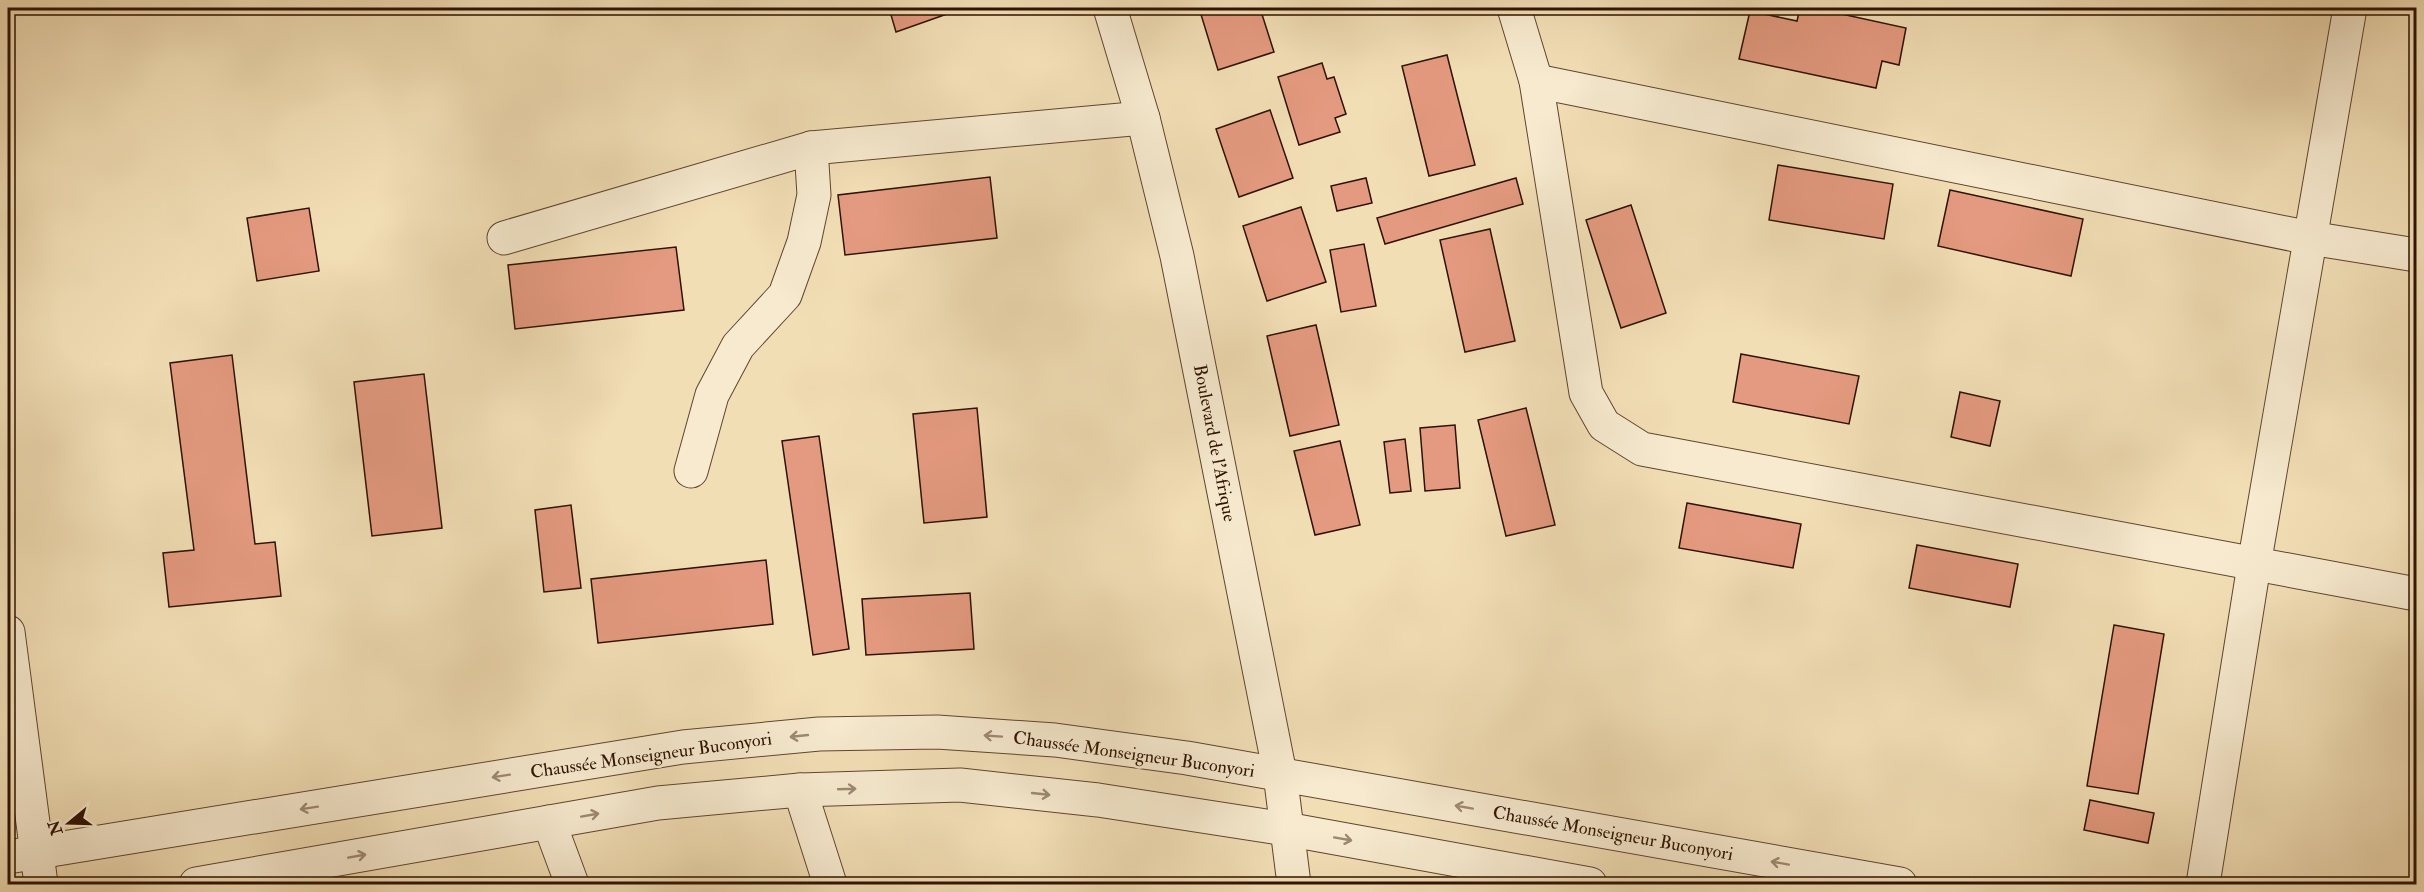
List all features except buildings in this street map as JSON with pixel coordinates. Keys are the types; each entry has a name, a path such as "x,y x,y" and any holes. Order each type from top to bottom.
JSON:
{"street":[{"name":"Boulevard de l'Afrique","path":"1110,8 1143,118 1182,278 1280,774 1294,885"},
{"path":"1514,8 1536,81 1586,393 1604,425 1642,449 2416,594"},
{"path":"2203,885 2254,565 2350,8"},
{"path":"1536,81 2310,238 2416,255"},
{"path":"504,238 811,148 1143,118"},
{"path":"691,471 712,395 738,346 785,295 804,242 814,195 811,148"},
{"path":"8,632 22,855 41,885"},
{"name":"Chaussée Monseigneur Buconyori","path":"22,855 683,747 819,734 937,732 1055,740 1187,758 1900,885"},
{"path":"196,885 294,876 549,822 658,803 800,790 960,785 1098,800 1286,829 1590,885"},
{"path":"800,790 830,885"},
{"path":"549,822 572,885"}]}
